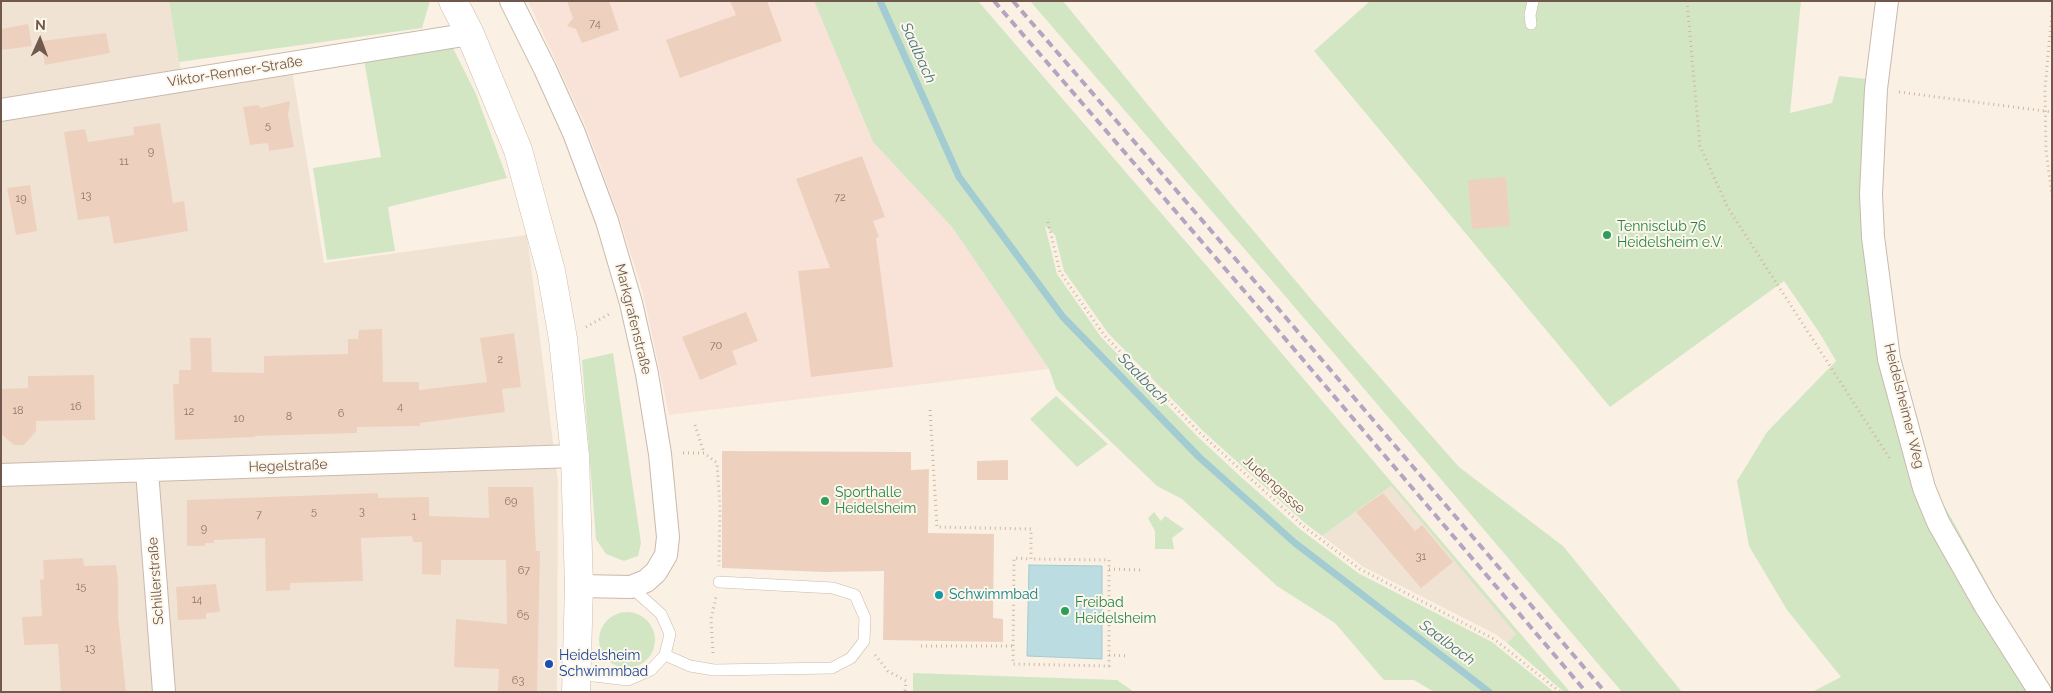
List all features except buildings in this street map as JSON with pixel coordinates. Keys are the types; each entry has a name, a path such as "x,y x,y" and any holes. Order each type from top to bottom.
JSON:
{"street":[{"path":"453,1 470,34 518,150 551,271 563,339 575,456 579,586 576,683"},
{"name":"Markgrafenstraße","path":"511,1 574,133 606,221 631,303 647,374 660,454 668,537 666,555 656,572 646,581 631,587"},
{"name":"Heidelsheimer Weg","path":"1887,1 1876,89 1871,194 1873,237 1889,359 1924,488 1938,522 1985,605 2040,692"},
{"name":"Viktor-Renner-Straße","path":"1,110 470,34"},
{"name":"Hegelstraße","path":"1,475 575,456"},
{"name":"Schillerstraße","path":"147,471 164,692"},
{"path":"579,586 631,587"}],"lane":[{"path":"1531,24 1530,15 1533,1"},
{"path":"665,655 690,666 714,670 832,668 851,658 864,641 865,618 855,595 833,588 719,582"},
{"path":"576,683 628,680 651,670 665,655 670,634 661,614 631,587"}],"path":[{"path":"1687,1 1700,146 1704,155 1728,208 1893,463"},
{"path":"2052,11 2045,89 2046,150 2052,196"},
{"path":"1876,89 2052,112"},
{"name":"Judengasse","path":"1048,222 1060,272 1104,335 1200,434 1303,526 1360,570 1494,639 1560,692"},
{"path":"563,339 631,303"},
{"path":"930,410 937,527 1031,529 1031,559"},
{"path":"695,425 704,453 717,463 720,507 719,582 711,619 714,670"},
{"path":"660,454 704,453"},
{"path":"1014,558 1031,559 1109,560 1109,666 1013,664 1014,558"},
{"path":"1109,570 1140,570"},
{"path":"864,641 888,672 906,681 906,692"},
{"path":"921,646 1013,646"},
{"path":"1109,655 1128,656"}],"shaded area":[{"path":"1,1 169,1 184,89 292,70 324,263 527,235 558,482 557,692 1,692"},
{"path":"528,1 814,1 873,142 952,227 1049,369 669,415 643,293 619,217 586,127"},
{"path":"1391,486 1517,634 1507,643 1497,635 1362,566 1322,536"}],"green space":[{"path":"169,1 430,1 422,28 179,62"},
{"path":"814,1 978,1 1250,316 1570,692 1564,692 1507,643 1516,634 1391,486 1322,536 1306,524 1203,431 1108,333 1064,271 1055,235 1045,226 1057,274 1101,337 1197,436 1241,477 1300,529 1358,573 1492,642 1554,692 1434,692 1414,680 1384,680 1335,623 1277,586 1182,499 1157,486 1056,389 1049,369 952,227 873,142"},
{"path":"1030,1 1063,1 1316,305 1459,467 1563,546 1682,692 1622,692 1280,290"},
{"path":"1370,1 1801,1 1790,113 1832,103 1839,76 1867,79 1861,199 1866,272 1882,368 1906,445 1948,512 2030,662 2051,692 1812,692 1841,677 1787,610 1749,546 1737,481 1767,432 1836,361 1819,332 1784,281 1610,407 1314,51"},
{"path":"452,46 476,94 507,178 388,207 395,251 327,260 313,168 381,157 364,60"},
{"path":"613,353 641,543 638,556 624,561 606,554 596,539 582,360"},
{"path":"1056,396 1108,444 1077,467 1030,419"},
{"path":"1154,512 1161,521 1165,516 1184,529 1172,538 1174,549 1155,549 1155,531 1148,518"},
{"path":"622,612 632,612 647,620 653,629 655,640 653,651 647,660 632,668 622,668 611,663 604,656 599,645 599,635 604,624 611,617"},
{"path":"913,673 1117,680 1134,692 913,692"}],"water":[{"name":"Freibad Heidelsheim","path":"1029,565 1102,566 1102,659 1027,656"}],"waterway":[{"name":"Saalbach","path":"880,1 959,177 1063,317 1199,457 1295,543 1489,692"}],"railway":[{"path":"994,1 1259,308 1586,692"},
{"path":"1013,1 1605,692"}],"place":[{"name":"Tennisclub 76 Heidelsheim e.V.","path":"1607,235"},
{"name":"Sporthalle Heidelsheim","path":"825,501"},
{"name":"Schwimmbad","path":"939,595"},
{"name":"Freibad Heidelsheim","path":"1065,611"},
{"name":"Heidelsheim Schwimmbad","path":"549,664"}]}
